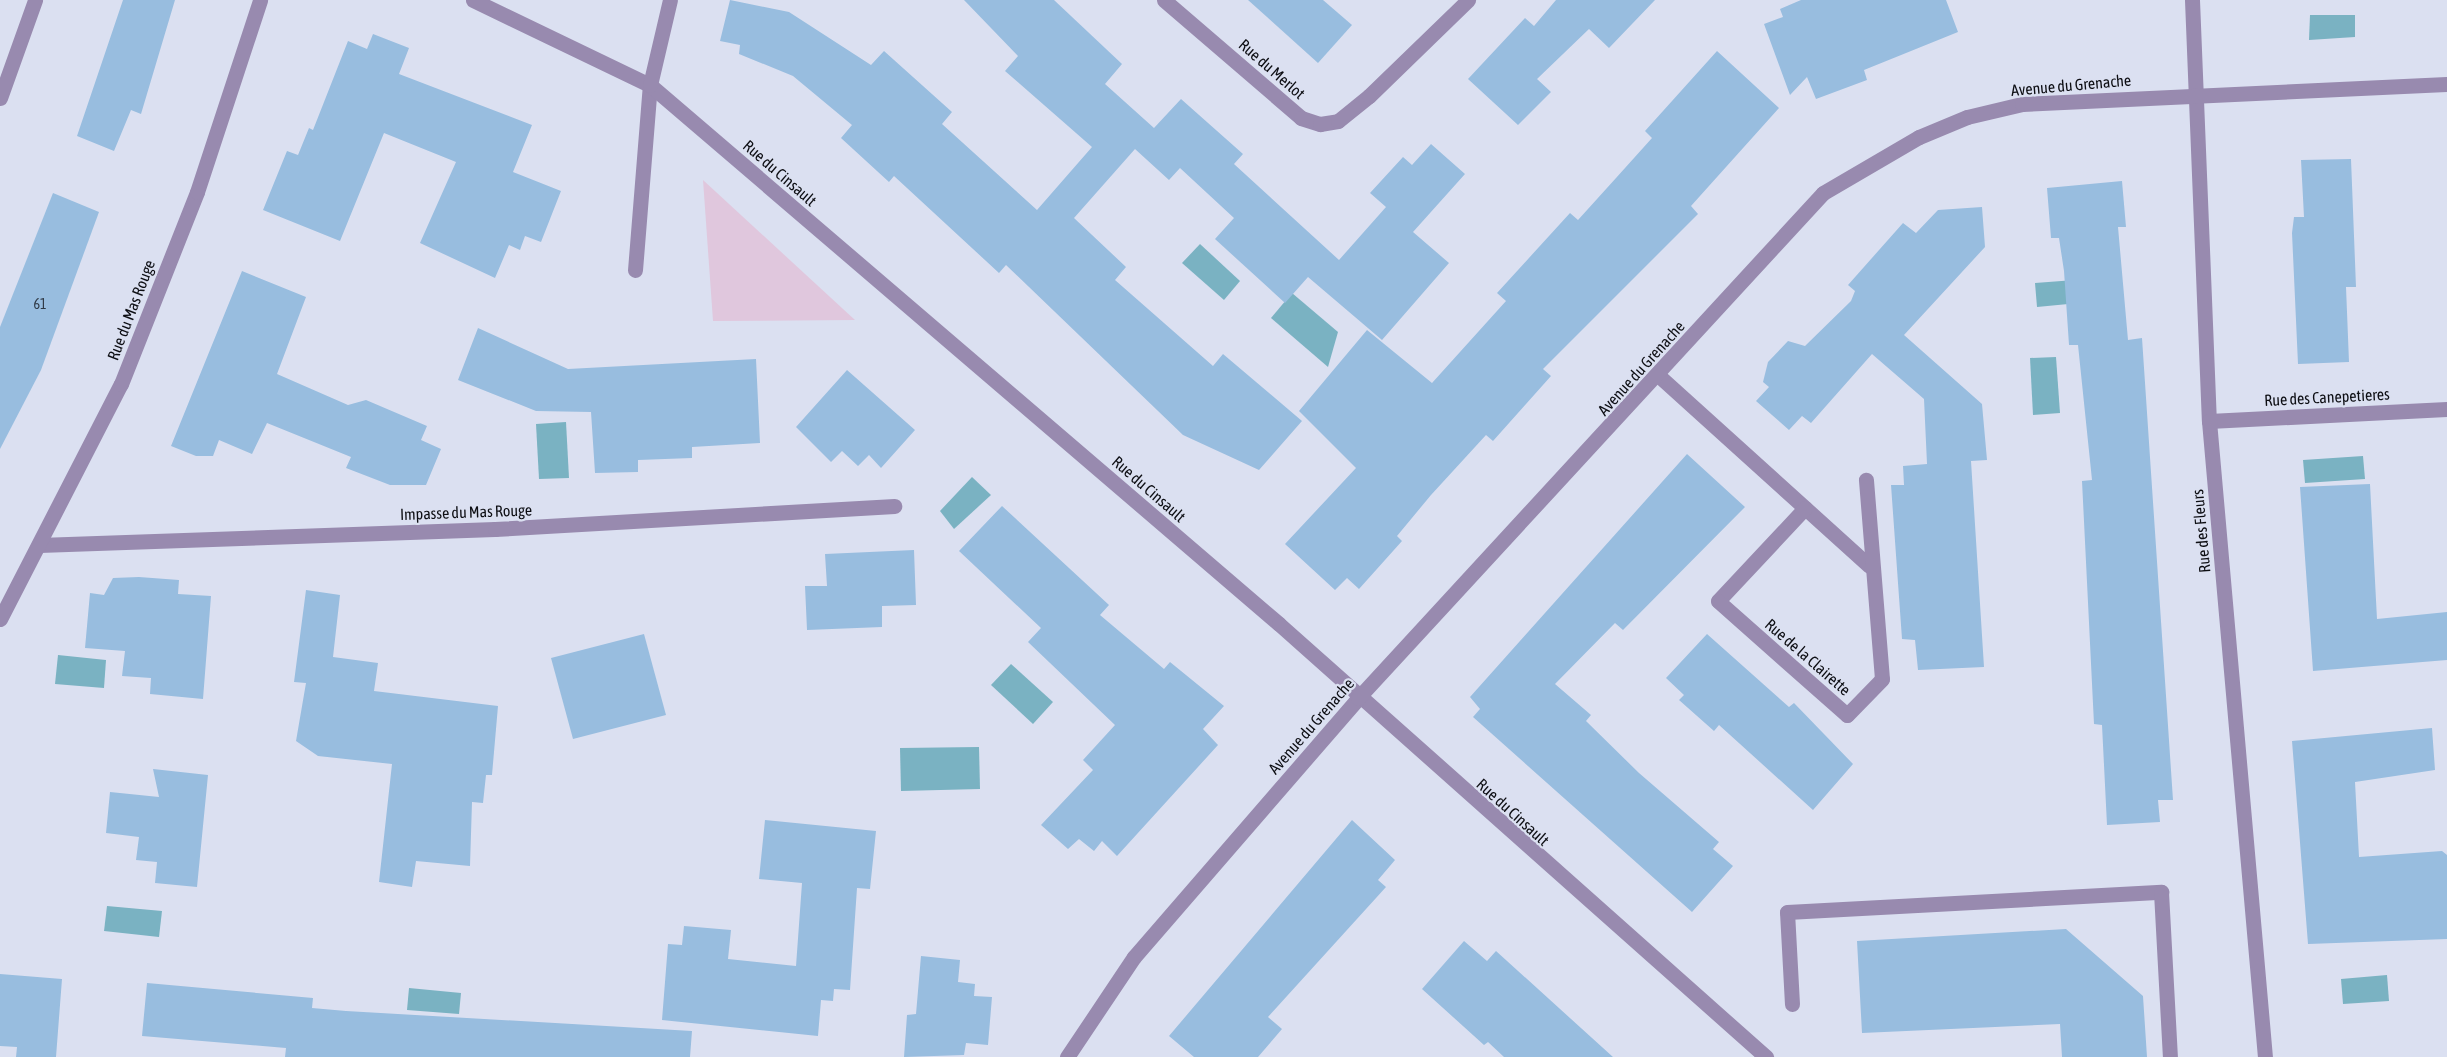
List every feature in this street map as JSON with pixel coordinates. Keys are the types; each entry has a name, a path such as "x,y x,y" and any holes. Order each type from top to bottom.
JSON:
{"street":[{"path":"0,98 34,0"},
{"name":"Rue du Mas Rouge","path":"0,619 121,384 197,192 260,0"},
{"name":"Rue du Cinsault","path":"473,0 650,85 1358,698 1766,1057"},
{"path":"635,270 650,85 670,0"},
{"name":"Rue du Merlot","path":"1164,0 1301,118 1320,124 1338,121 1369,96 1468,0"},
{"name":"Rue des Fleurs","path":"2192,0 2199,97 2209,421 2265,1057"},
{"name":"Avenue du Grenache","path":"1067,1057 1134,957 1358,698 1659,376 1823,193 1865,165 1967,117 2022,104 2447,84"},
{"path":"1659,376 1869,566"},
{"name":"Rue des Canepetieres","path":"2209,421 2447,409"},
{"name":"Rue de la Clairette","path":"1805,508 1718,601 1847,715 1882,679 1869,566 1866,480"},
{"name":"Impasse du Mas Rouge","path":"39,545 495,529 894,506"},
{"path":"1792,1004 1787,912 2161,892 2170,1057"}],"shaded area":[{"path":"703,180 855,320 713,321"}],"water":[{"path":"2310,15 2355,15 2355,37 2309,40"},
{"path":"1200,244 1240,281 1224,300 1182,263"},
{"path":"2088,279 2089,302 2037,307 2035,283"},
{"path":"1292,293 1338,332 1328,367 1271,318"},
{"path":"2056,357 2060,413 2033,415 2030,358"},
{"path":"566,422 569,478 539,479 536,424"},
{"path":"2363,456 2365,479 2305,483 2303,460"},
{"path":"972,477 991,495 954,529 940,511"},
{"path":"58,655 106,660 104,688 55,684"},
{"path":"1011,664 1053,702 1033,724 991,685"},
{"path":"979,747 980,789 901,791 900,748"},
{"path":"107,906 162,911 159,937 104,931"},
{"path":"2387,975 2389,1001 2343,1004 2341,979"},
{"path":"409,988 461,993 459,1014 407,1010"}],"building":[{"path":"123,0 175,0 141,114 131,110 114,151 77,136"},
{"path":"730,0 789,12 871,65 884,51 952,112 942,124 1037,210 1092,147 1005,71 1018,56 964,0 1054,0 1122,64 1105,84 1154,128 1181,99 1243,154 1234,164 1339,260 1386,207 1370,193 1403,157 1412,165 1431,144 1465,174 1413,232 1449,263 1382,340 1308,277 1285,303 1215,239 1234,218 1180,168 1169,180 1135,149 1074,218 1126,267 1115,280 1213,366 1223,354 1302,421 1259,470 1183,435 1006,265 999,273 894,176 889,182 841,138 852,125 793,76 739,54 740,45 720,41"},
{"path":"1248,0 1323,0 1352,25 1318,63"},
{"path":"1556,0 1655,0 1609,48 1589,29 1537,79 1551,92 1518,125 1468,79 1525,18 1534,26"},
{"path":"1801,0 1946,0 1958,32 1864,70 1867,80 1816,99 1807,77 1790,95 1764,24 1783,17 1780,9"},
{"path":"373,34 409,48 399,74 532,125 513,172 561,191 541,242 525,236 520,250 509,245 495,278 420,243 456,162 384,133 340,241 263,210 287,151 298,155 309,128 313,130 348,41 367,49"},
{"path":"1717,51 1779,108 1691,206 1698,214 1543,369 1551,376 1493,441 1486,435 1431,495 1397,536 1402,541 1359,589 1347,578 1335,590 1285,544 1356,468 1299,411 1367,330 1432,383 1506,301 1497,293 1570,213 1578,220 1652,138 1645,131"},
{"path":"2351,159 2356,287 2346,287 2349,362 2298,364 2292,233 2294,217 2304,217 2301,160"},
{"path":"2122,181 2126,227 2118,227 2128,340 2142,338 2173,800 2158,800 2160,822 2107,825 2102,725 2094,724 2082,481 2092,480 2078,345 2069,345 2064,271 2059,238 2051,238 2047,188"},
{"path":"53,193 99,212 41,370 0,449 0,327"},
{"path":"1982,207 1985,247 1904,335 1982,404 1987,460 1971,461 1984,667 1918,670 1915,640 1902,639 1891,485 1904,485 1903,466 1927,464 1924,399 1872,354 1811,423 1802,416 1789,430 1756,401 1769,387 1763,382 1768,362 1788,341 1805,346 1851,301 1855,291 1848,285 1903,223 1916,233 1938,210"},
{"path":"242,271 306,297 277,374 348,405 366,400 427,426 421,440 441,449 426,485 390,485 346,468 351,457 267,423 252,454 219,440 213,456 196,456 171,446"},
{"path":"478,328 568,369 756,359 760,443 692,447 692,458 638,460 638,472 595,473 591,412 536,411 458,380"},
{"path":"847,370 915,430 881,468 869,455 858,466 842,451 831,462 796,427"},
{"path":"1687,454 1745,507 1623,630 1615,623 1555,684 1591,715 1586,721 1639,773 1719,842 1713,849 1733,866 1692,912 1473,717 1480,709 1470,697"},
{"path":"2370,484 2377,619 2447,612 2447,660 2313,671 2300,487"},
{"path":"1002,506 1109,605 1100,615 1164,669 1170,662 1224,706 1203,729 1218,745 1117,856 1102,841 1094,851 1079,839 1068,849 1041,825 1093,770 1083,760 1115,725 1028,642 1041,628 959,551"},
{"path":"914,550 916,605 882,606 882,627 807,630 805,586 827,586 825,554"},
{"path":"113,578 179,580 178,594 211,596 203,699 150,694 151,678 122,676 125,651 85,648 90,593 104,595"},
{"path":"306,590 340,595 333,657 378,663 374,691 498,706 492,775 486,775 483,803 472,802 470,866 416,861 412,887 379,882 392,764 318,756 296,741 306,683 294,682"},
{"path":"644,634 666,715 573,739 551,658"},
{"path":"1707,634 1789,707 1794,703 1853,764 1813,810 1719,725 1714,731 1679,700 1684,695 1666,678"},
{"path":"2432,728 2435,770 2355,782 2359,857 2442,851 2447,855 2447,939 2308,944 2292,741"},
{"path":"153,769 208,775 197,887 155,883 157,862 136,860 139,837 106,833 110,792 159,797"},
{"path":"765,820 876,831 870,889 857,888 850,990 834,989 833,1001 821,1000 818,1036 662,1020 668,944 682,945 684,926 731,930 728,959 796,966 802,883 759,879"},
{"path":"1352,820 1395,860 1378,880 1386,887 1268,1017 1282,1029 1258,1057 1194,1057 1169,1036"},
{"path":"2066,929 2143,996 2147,1057 2062,1057 2060,1024 1862,1033 1857,941"},
{"path":"1464,941 1487,961 1496,951 1613,1057 1504,1057 1488,1042 1484,1045 1422,989"},
{"path":"921,956 960,960 958,982 975,984 974,996 992,997 988,1045 966,1043 964,1055 904,1057 907,1015 916,1014"},
{"path":"0,974 62,979 56,1057 16,1057 17,1047 0,1046"},
{"path":"147,983 313,998 312,1008 346,1011 692,1031 690,1057 285,1057 286,1048 142,1036"}]}
